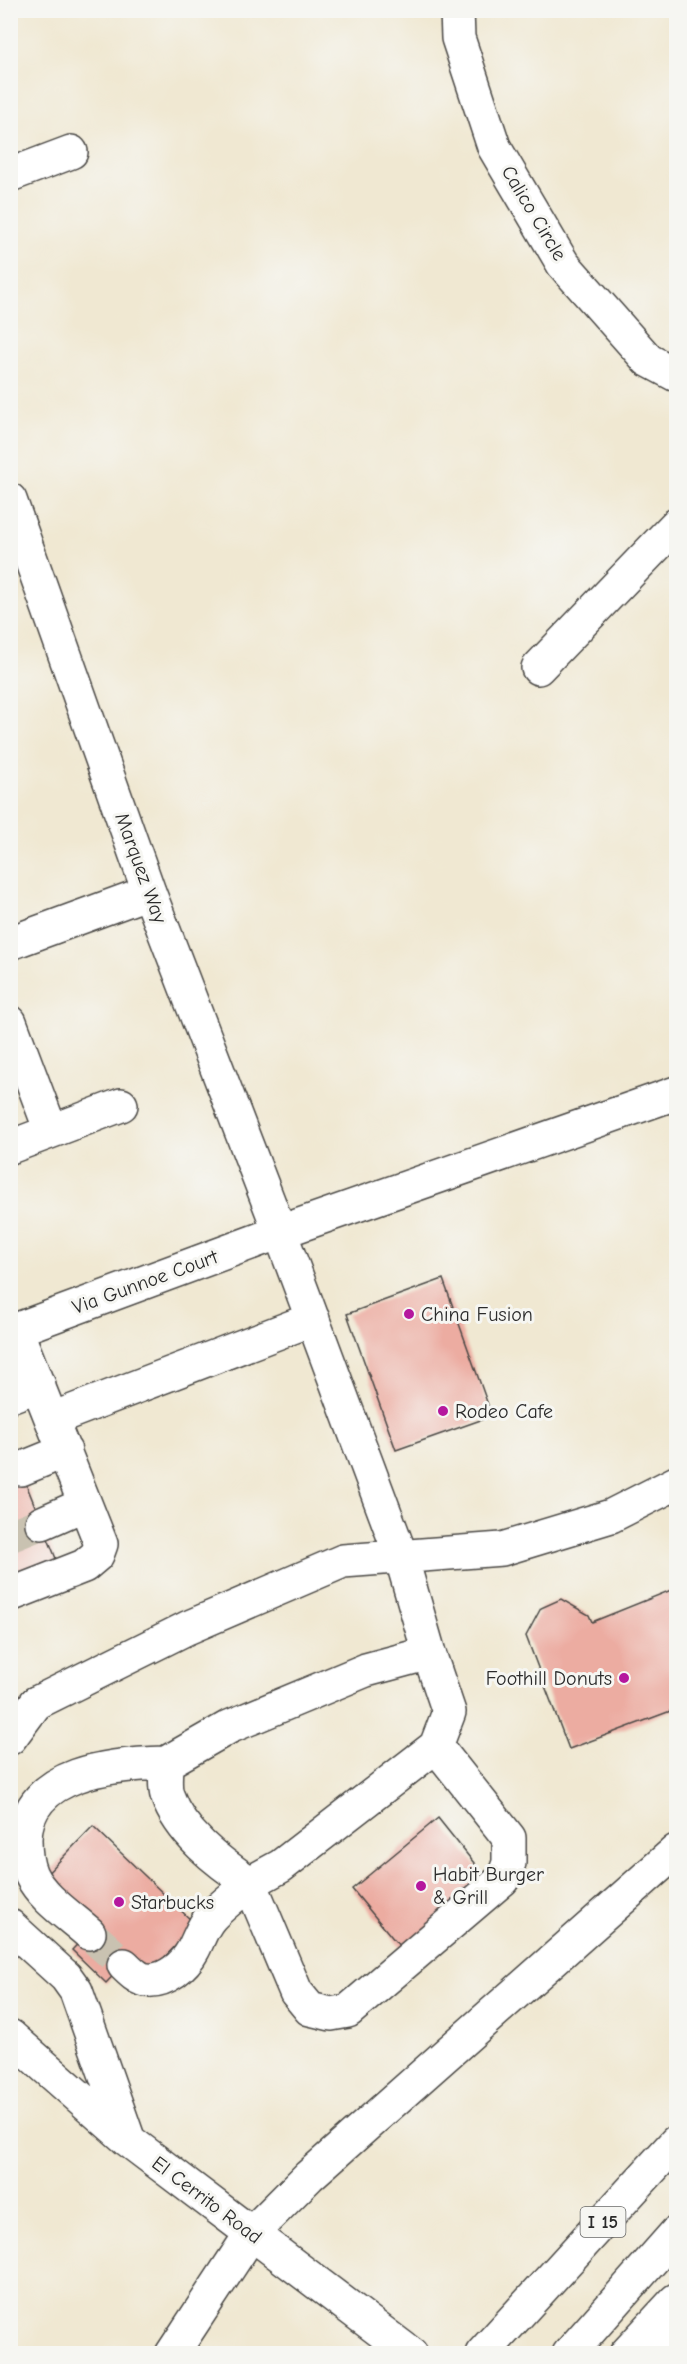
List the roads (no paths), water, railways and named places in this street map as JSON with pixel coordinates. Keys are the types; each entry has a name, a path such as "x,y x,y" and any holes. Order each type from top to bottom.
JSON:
{"main road":[{"name":"Calico Circle","path":"457,10 458,38 495,147 563,264 648,360 676,375"},
{"path":"10,176 71,152"},
{"name":"Marquez Way","path":"10,500 23,573 240,1125 401,1556 449,1712 436,1746"},
{"path":"538,668 676,525"},
{"path":"10,943 149,892"},
{"path":"10,1022 51,1131"},
{"name":"Via Gunnoe Court","path":"13,1331 280,1232 676,1093"},
{"path":"10,1147 121,1105"},
{"path":"52,1419 313,1319"},
{"path":"10,1595 84,1566 97,1555 101,1544 52,1419 25,1390 13,1331"},
{"path":"21,1469 65,1451"},
{"path":"10,1725 36,1703 187,1628 344,1561 502,1549 611,1516 676,1483"},
{"path":"42,1523 85,1504"},
{"path":"89,1933 43,1891 31,1875 25,1852 25,1830 32,1809 45,1793 86,1773 123,1764 166,1762 229,1727 366,1670 429,1653"},
{"path":"10,1738 36,1703"},
{"path":"124,1965 135,1975 147,1980 165,1977 180,1967 192,1953 201,1931 211,1917 250,1883 281,1866 436,1746 509,1838 509,1863 503,1879 348,2011 331,2014 310,2009 296,1992 250,1883 222,1864 182,1822 167,1794 166,1762"},
{"path":"172,2354 251,2234 309,2176 676,1851"},
{"path":"10,1926 66,1977 76,1991 128,2140"},
{"name":"El Cerrito Road","path":"10,2037 128,2140 411,2354"},
{"name":"I 15","path":"482,2354 676,2142"},
{"path":"574,2347 676,2233"},
{"path":"626,2354 676,2300"},
{"path":"662,2354 676,2338"}],"tunnel":[{"path":"10,1536 42,1523"},
{"path":"89,1933 124,1965"}],"place":[{"name":"China Fusion","path":"409,1314"},
{"name":"Rodeo Cafe","path":"443,1411"},
{"name":"Foothill Donuts","path":"624,1678"},
{"name":"Habit Burger & Grill","path":"421,1886"},
{"name":"Starbucks","path":"119,1902"}]}
